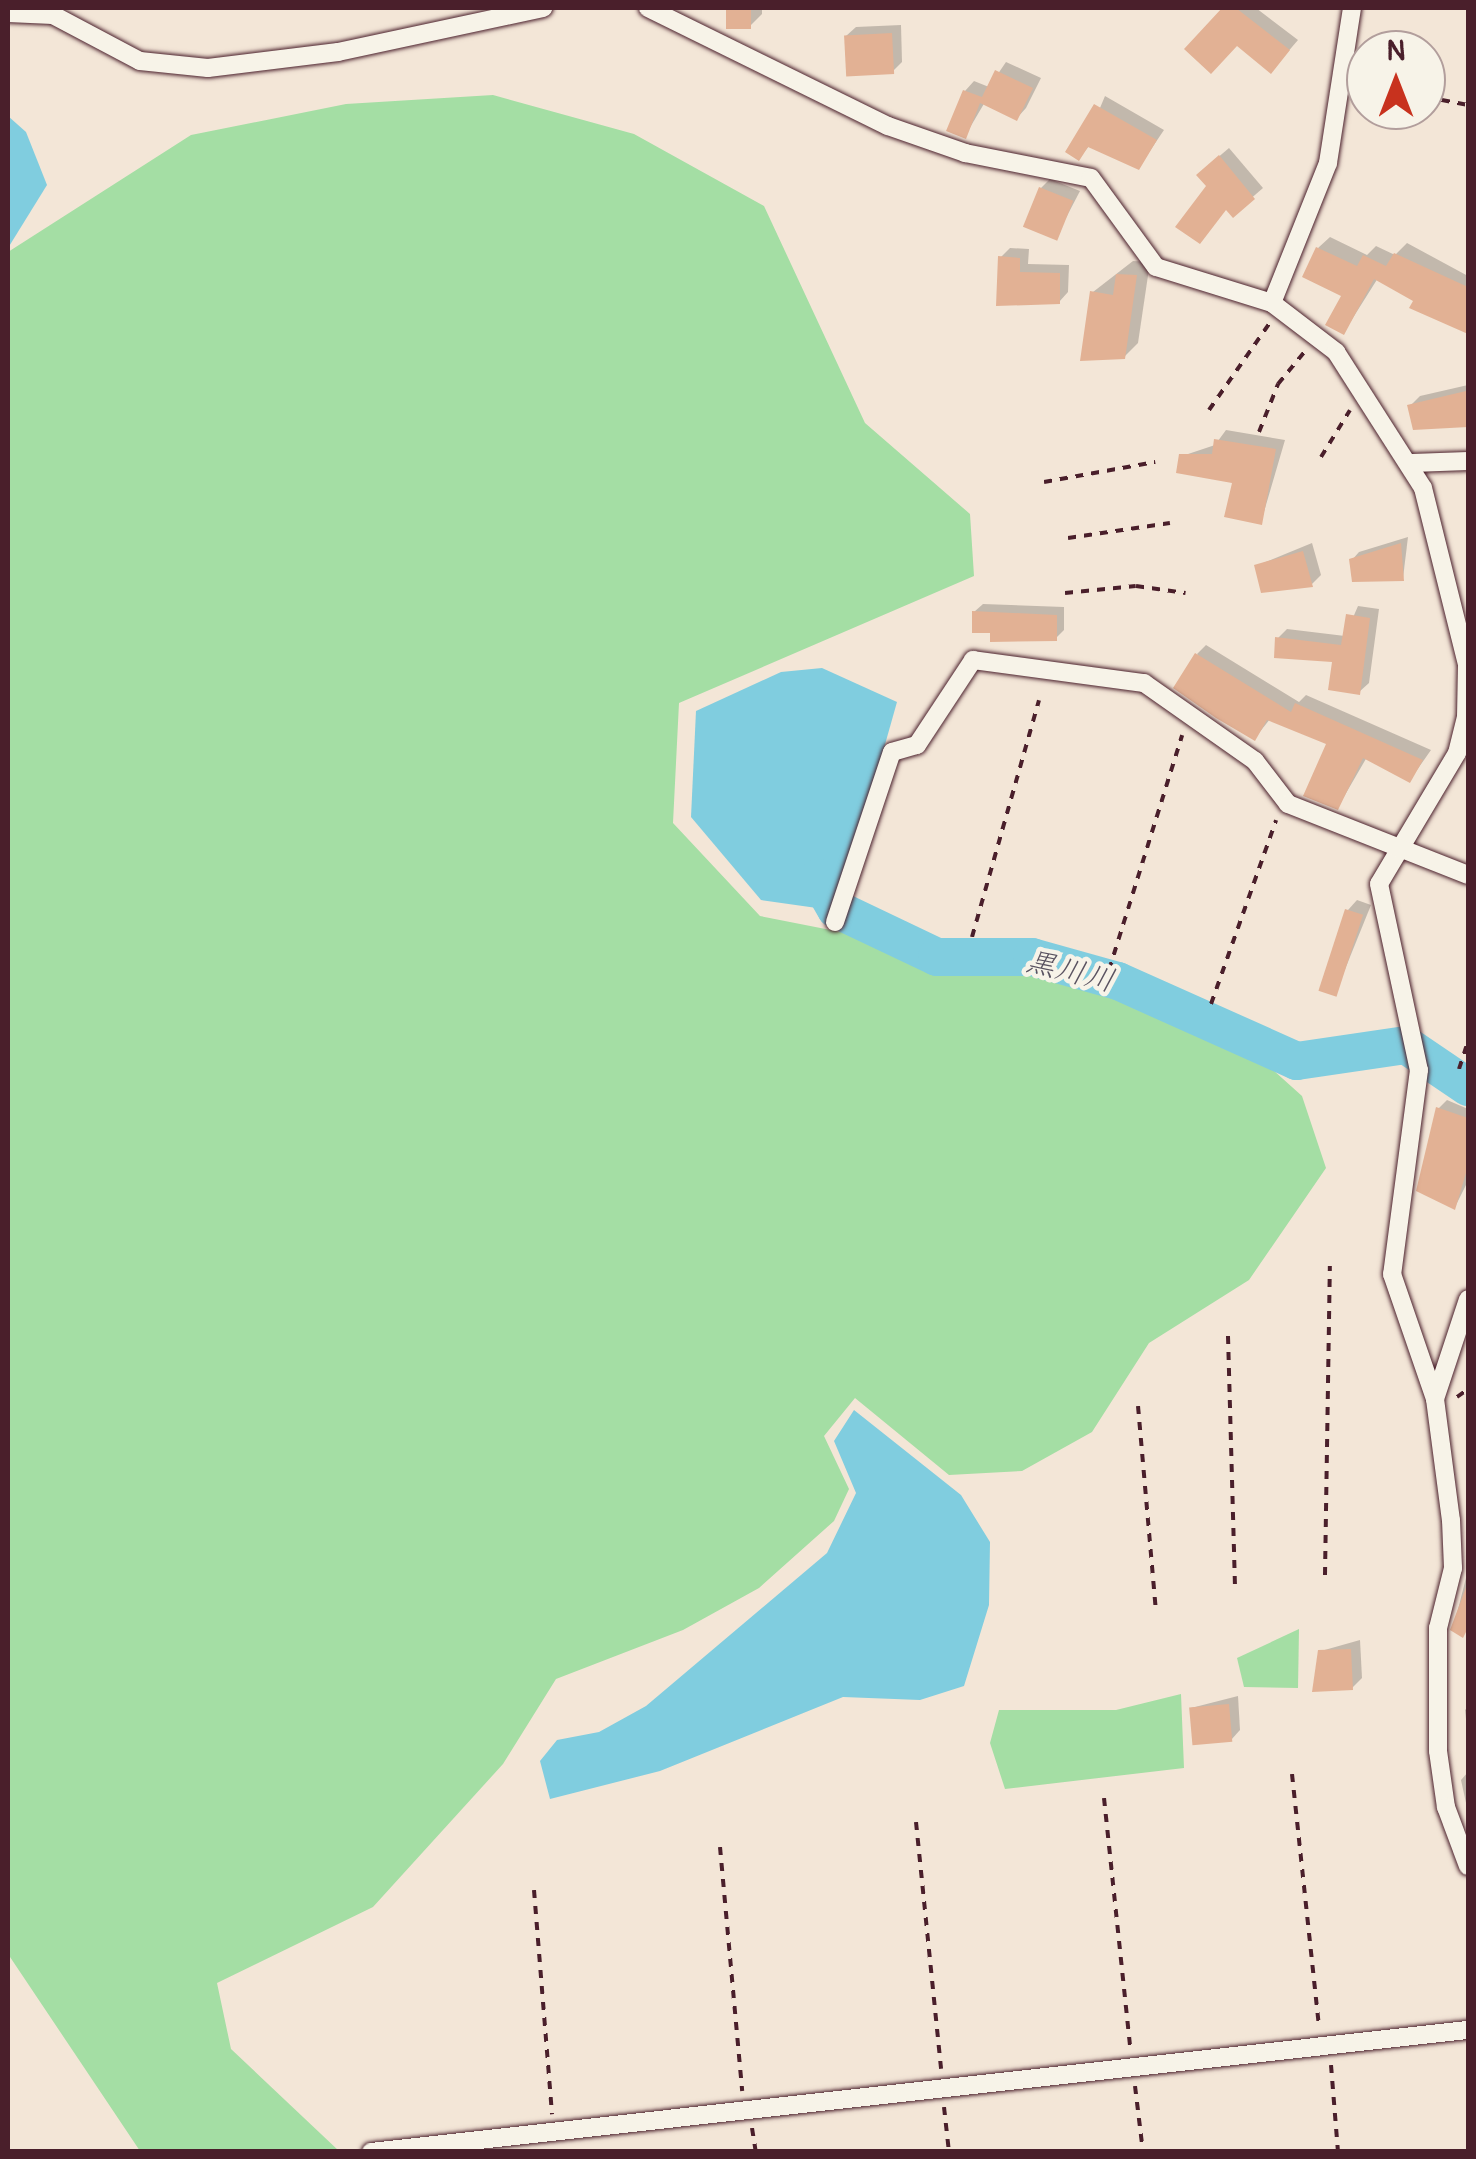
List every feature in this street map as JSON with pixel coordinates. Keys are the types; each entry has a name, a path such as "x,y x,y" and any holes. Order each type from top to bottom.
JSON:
{"street":[{"path":"8,12 53,16 140,61 208,68 338,52 543,8"},
{"path":"648,8 888,126 965,153 1073,168 1109,195 1156,267 1274,310 1346,364 1412,462 1467,665 1466,718 1456,753 1379,884 1419,1070 1392,1274 1435,1399 1454,1547 1438,1628 1438,1751 1446,1807 1468,1866"},
{"path":"1274,310 1328,162 1352,8"},
{"path":"1412,462 1468,461"},
{"path":"835,922 892,752 917,745 973,660 1144,683 1255,761 1288,804 1468,875"},
{"path":"1435,1399 1468,1299"},
{"path":"371,2152 1468,2030"}],"path":[{"path":"1209,410 1274,310"},
{"path":"1259,432 1278,384 1311,343"},
{"path":"1321,457 1359,396"},
{"path":"1044,482 1155,462"},
{"path":"1068,538 1170,523"},
{"path":"1065,593 1136,586 1186,593"},
{"path":"972,937 1039,700"},
{"path":"1109,970 1186,721"},
{"path":"1211,1004 1279,810"},
{"path":"1459,1069 1468,1041"},
{"path":"1325,1575 1330,1266"},
{"path":"1228,1336 1235,1585"},
{"path":"1138,1406 1156,1612"},
{"path":"1292,1774 1320,2026"},
{"path":"1104,1798 1130,2048"},
{"path":"916,1822 941,2070"},
{"path":"720,1847 742,2092"},
{"path":"534,1890 552,2114"},
{"path":"1331,2060 1338,2152"},
{"path":"1135,2082 1143,2152"},
{"path":"944,2102 949,2152"},
{"path":"752,2124 756,2152"}],"green space":[{"path":"493,95 634,134 764,206 865,423 970,514 974,576 679,703 673,823 760,916 856,935 928,970 1019,964 1242,1042 1302,1096 1326,1168 1249,1280 1149,1343 1092,1432 1022,1471 949,1475 855,1398 824,1436 849,1489 834,1521 759,1588 683,1630 556,1679 503,1764 373,1907 217,1983 231,2049 339,2151 140,2151 8,1954 8,252 191,135 346,104"},
{"path":"1299,1629 1298,1688 1244,1687 1237,1658"},
{"path":"1181,1694 1184,1768 1005,1789 990,1743 999,1710 1116,1710"}],"water":[{"path":"8,116 26,132 47,185 8,248"},
{"path":"822,668 897,702 838,911 761,900 691,817 696,711 781,672"},
{"path":"854,1410 961,1495 990,1542 989,1605 964,1686 920,1700 843,1697 660,1771 550,1799 540,1761 557,1740 599,1732 646,1706 827,1553 856,1493 834,1441"}],"building":[{"path":"726,8 751,8 751,29 726,29"},
{"path":"1222,8 1236,8 1290,50 1271,74 1237,46 1211,74 1184,49"},
{"path":"892,33 894,74 846,76 844,36"},
{"path":"995,70 1033,88 1017,121 980,103 966,139 946,131 963,90 982,97"},
{"path":"1094,104 1157,140 1139,170 1088,147 1079,161 1065,152"},
{"path":"1219,155 1255,199 1233,218 1226,210 1200,244 1175,227 1206,186 1196,175"},
{"path":"1039,187 1073,201 1057,241 1023,227"},
{"path":"1316,247 1357,266 1363,255 1386,266 1394,253 1468,287 1468,334 1409,308 1413,301 1374,279 1344,335 1325,325 1341,296 1302,277"},
{"path":"998,256 1020,258 1020,272 1060,273 1060,304 996,306"},
{"path":"1116,274 1137,275 1125,359 1080,361 1090,291 1113,295"},
{"path":"1466,391 1468,427 1413,430 1407,405"},
{"path":"1214,439 1276,449 1262,525 1224,517 1232,483 1176,473 1179,454 1212,454"},
{"path":"1401,543 1404,581 1352,582 1349,559"},
{"path":"1303,551 1313,587 1261,593 1254,565"},
{"path":"972,611 1057,615 1057,641 990,642 990,633 972,633"},
{"path":"1346,614 1370,618 1360,695 1328,690 1332,662 1274,658 1275,637 1341,645"},
{"path":"1195,653 1291,712 1295,703 1423,760 1410,783 1363,758 1338,810 1303,796 1326,744 1267,720 1255,741 1216,718 1173,688"},
{"path":"1345,909 1363,915 1336,997 1318,991"},
{"path":"1436,1107 1468,1118 1468,1166 1455,1210 1416,1191"},
{"path":"1468,1582 1468,1628 1463,1638 1450,1630"},
{"path":"1351,1649 1353,1690 1312,1692 1318,1650"},
{"path":"1229,1704 1232,1742 1192,1745 1189,1707"}],"waterway":[{"name":"黒川川","path":"818,878 836,909 937,957 1032,957 1118,981 1297,1061 1406,1045 1468,1087"}]}
